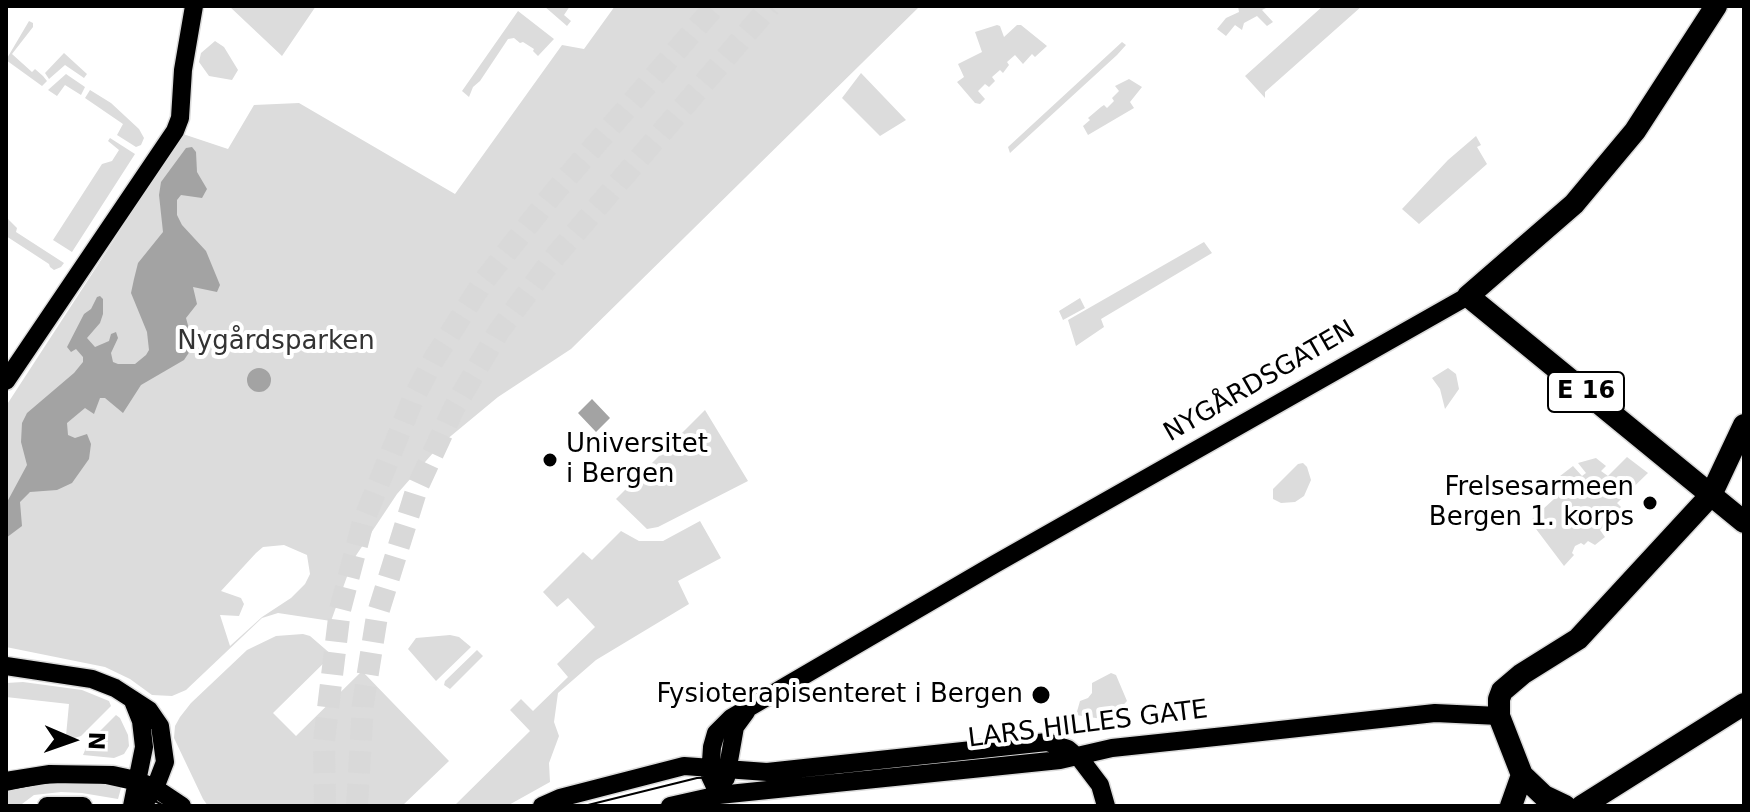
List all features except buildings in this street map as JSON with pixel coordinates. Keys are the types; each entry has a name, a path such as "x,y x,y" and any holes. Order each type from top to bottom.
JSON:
{"highway":[{"name":"NYGÅRDSGATEN","path":"1468,296 1574,204 1635,131 1716,6"},
{"name":"E 16","path":"1468,296 1744,522"},
{"path":"1565,806 1544,796 1522,775 1499,716 1499,699 1506,686 1578,639 1707,492 1744,425"},
{"path":"1582,806 1744,704"},
{"path":"1511,806 1522,775"}],"main road":[{"path":"6,381 175,131 180,118 183,70 194,6"},
{"name":"NYGÅRDSGATEN","path":"709,766 716,733 723,724 995,564 1468,296"},
{"path":"6,666 92,679 112,687 149,710 160,726 165,762 155,788 142,806"},
{"path":"132,806 144,747 141,721 133,701"},
{"path":"719,795 728,769 735,727 748,710"},
{"name":"LARS HILLES GATE","path":"719,795 1435,713 1499,716"},
{"name":"LARS HILLES GATE","path":"728,769 767,772 1047,742 1068,749 1077,756"},
{"path":"1077,756 1100,785 1106,806"},
{"path":"542,806 684,766 728,769"},
{"path":"709,766 711,784 719,795"},
{"path":"6,781 35,775 113,775 155,788 182,806"},
{"path":"670,806 719,795"},
{"path":"47,806 83,806"}],"green space":[{"path":"229,6 316,6 282,56"},
{"path":"544,6 570,6 564,15 571,21 567,26"},
{"name":"Nygårdsparken","path":"615,6 920,6 571,349 498,397 440,445 397,494 353,560 331,621 278,613 262,618 186,690 172,696 152,695 130,679 105,667 6,647 6,406 183,134 228,149 254,105 299,103 455,194 562,45 584,49","holes":["284,545 307,555 310,574 305,584 230,646 220,615 239,616 244,604 241,598 221,591 263,547"]},
{"path":"1238,6 1270,6 1262,10 1273,22 1267,26 1257,16 1244,23 1242,30 1235,25 1226,36 1217,29 1226,18 1239,12"},
{"path":"1323,6 1362,6 1265,92 1265,98 1245,76"},
{"path":"518,11 554,39 538,56 523,42 508,39 469,97 462,91"},
{"path":"29,21 33,27 12,54 32,72 35,69 43,76 47,81 42,86 6,60"},
{"path":"997,25 1004,37 1021,25 1047,46 1035,57 1032,54 1023,64 1015,55 1007,62 1009,65 1003,73 1000,70 992,77 995,81 989,87 985,84 978,91 985,99 980,104 975,103 957,82 964,77 958,64 982,52 975,32"},
{"path":"215,41 224,47 238,70 232,80 209,76 199,62 201,53"},
{"path":"1122,42 1126,45 1117,55 1010,153 1008,147"},
{"path":"64,53 87,74 84,78 65,65 49,79 45,73"},
{"path":"861,73 906,120 880,136 842,98"},
{"path":"66,74 85,87 81,95 65,85 57,96 48,90"},
{"path":"1129,79 1142,87 1130,102 1134,108 1088,135 1083,126 1090,120 1088,118 1104,105 1107,108 1119,91 1115,86"},
{"path":"90,90 111,103 139,129 144,138 141,145 136,147 117,135 123,124 85,98"},
{"path":"1476,136 1481,145 1477,147 1487,164 1419,224 1402,209 1448,160"},
{"path":"110,138 135,154 72,252 53,240 102,164 112,161 119,150 108,141"},
{"path":"6,217 17,228 16,232 64,263 61,267 54,270 6,236"},
{"path":"1204,242 1212,253 1101,319 1104,327 1076,346 1068,320"},
{"path":"1080,298 1085,308 1063,320 1059,311"},
{"path":"1448,368 1456,374 1459,389 1445,409 1440,389 1432,378"},
{"path":"705,410 748,481 658,527 647,529 616,499"},
{"path":"1627,457 1648,473 1617,503 1621,507 1601,523 1604,526 1600,530 1605,537 1595,545 1588,541 1575,546 1574,555 1564,566 1530,521 1554,499 1550,494 1551,483 1573,466 1582,476 1586,473 1578,463 1596,458 1606,466 1601,471 1608,476"},
{"path":"1303,463 1311,480 1304,496 1295,502 1281,503 1273,499 1273,489 1298,464"},
{"path":"700,521 721,558 678,581 689,604 596,660 558,693 554,722 559,736 549,763 550,782 507,806 454,806 530,731 510,710 521,699 533,711 568,677 557,664 595,627 568,598 557,607 543,592 583,552 592,560 621,531 639,541 663,541"},
{"path":"276,636 310,636 332,655 273,713 296,736 362,671 449,761 402,806 208,806 203,799 174,738 180,717 247,650"},
{"path":"459,637 471,647 436,681 408,649 416,638"},
{"path":"477,650 483,656 450,689 444,685 445,681"},
{"path":"1111,673 1116,675 1127,701 1109,720 1076,715 1080,701 1092,693 1092,683"},
{"path":"23,682 82,690 109,701 111,706 81,736 68,740 69,704 6,697 6,683"},
{"path":"116,715 128,735 129,746 124,754 114,758 83,755 88,743"},
{"path":"40,779 123,781 118,799 61,792 34,795 22,804 6,806 6,786"}],"shaded area":[{"path":"192,147 196,152 197,172 207,189 202,198 181,195 177,200 177,215 206,251 220,285 217,292 193,287 197,304 186,318 192,340 190,351 184,360 141,385 123,413 105,398 100,398 94,414 85,408 67,423 68,435 75,438 87,434 91,444 89,459 72,483 57,490 30,492 20,502 22,526 6,538 6,504 27,465 21,442 22,423 27,413 83,362 76,349 71,352 67,347 84,314 91,309 97,297 103,299 103,314 100,323 87,338 95,347 109,341 111,334 116,332 118,338 111,353 113,362 135,364 149,350 147,332 131,293 138,263 163,232 159,195 161,182 186,148"},
{"path":"259,368 268,371 271,380 268,389 259,392 250,389 247,380 250,371"},
{"path":"592,399 610,418 596,432 578,413"}],"tunnel":[{"path":"325,806 324,741 340,610 363,522 413,399 434,359 483,282 552,195 715,6"},
{"path":"357,806 363,704 377,616 417,488 454,408 499,331 552,260 770,6"}],"tram line":[{"path":"584,806 697,778 767,775 1052,747 1072,751 1091,763 1105,784 1110,806"},
{"path":"6,790 40,783 92,780 133,789 164,806"}],"place":[{"name":"Universitet i Bergen","path":"550,460"},
{"name":"Frelsesarmeen Bergen 1. korps","path":"1650,503"},
{"name":"Fysioterapisenteret i Bergen","path":"1041,695"}]}
